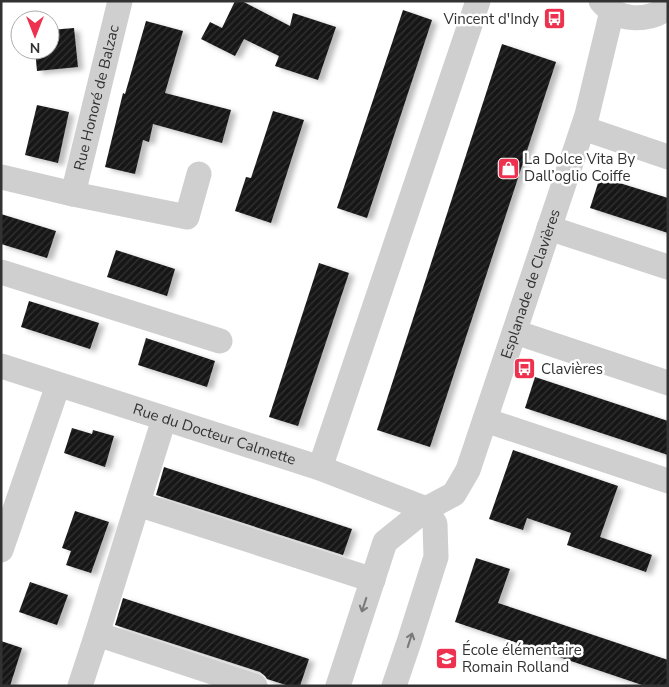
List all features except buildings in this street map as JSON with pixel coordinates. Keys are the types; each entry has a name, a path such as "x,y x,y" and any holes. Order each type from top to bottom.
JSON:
{"street":[{"name":"Rue Honoré de Balzac","path":"73,194 120,1"},
{"path":"320,468 478,1"},
{"path":"607,6 627,17 643,18 658,14 668,8"},
{"name":"Esplanade de Clavières","path":"338,686 386,542 426,509 454,494 468,470 588,114 607,6"},
{"path":"583,128 668,157"},
{"path":"1,177 186,217 199,174"},
{"path":"549,228 668,267"},
{"path":"1,272 220,341"},
{"path":"515,332 668,383"},
{"name":"Rue du Docteur Calmette","path":"1,366 320,468 426,509"},
{"path":"1,550 58,385"},
{"path":"80,686 164,418"},
{"path":"486,420 668,481"},
{"path":"138,504 373,580"},
{"path":"394,686 436,557 435,524 426,509"},
{"path":"97,634 255,686"}],"place":[{"name":"Vincent d'Indy","path":"555,19"},
{"name":"La Dolce Vita By Dall’oglio Coiffe","path":"508,168"},
{"name":"Clavières","path":"525,369"},
{"name":"École élémentaire Romain Rolland","path":"446,659"}]}
